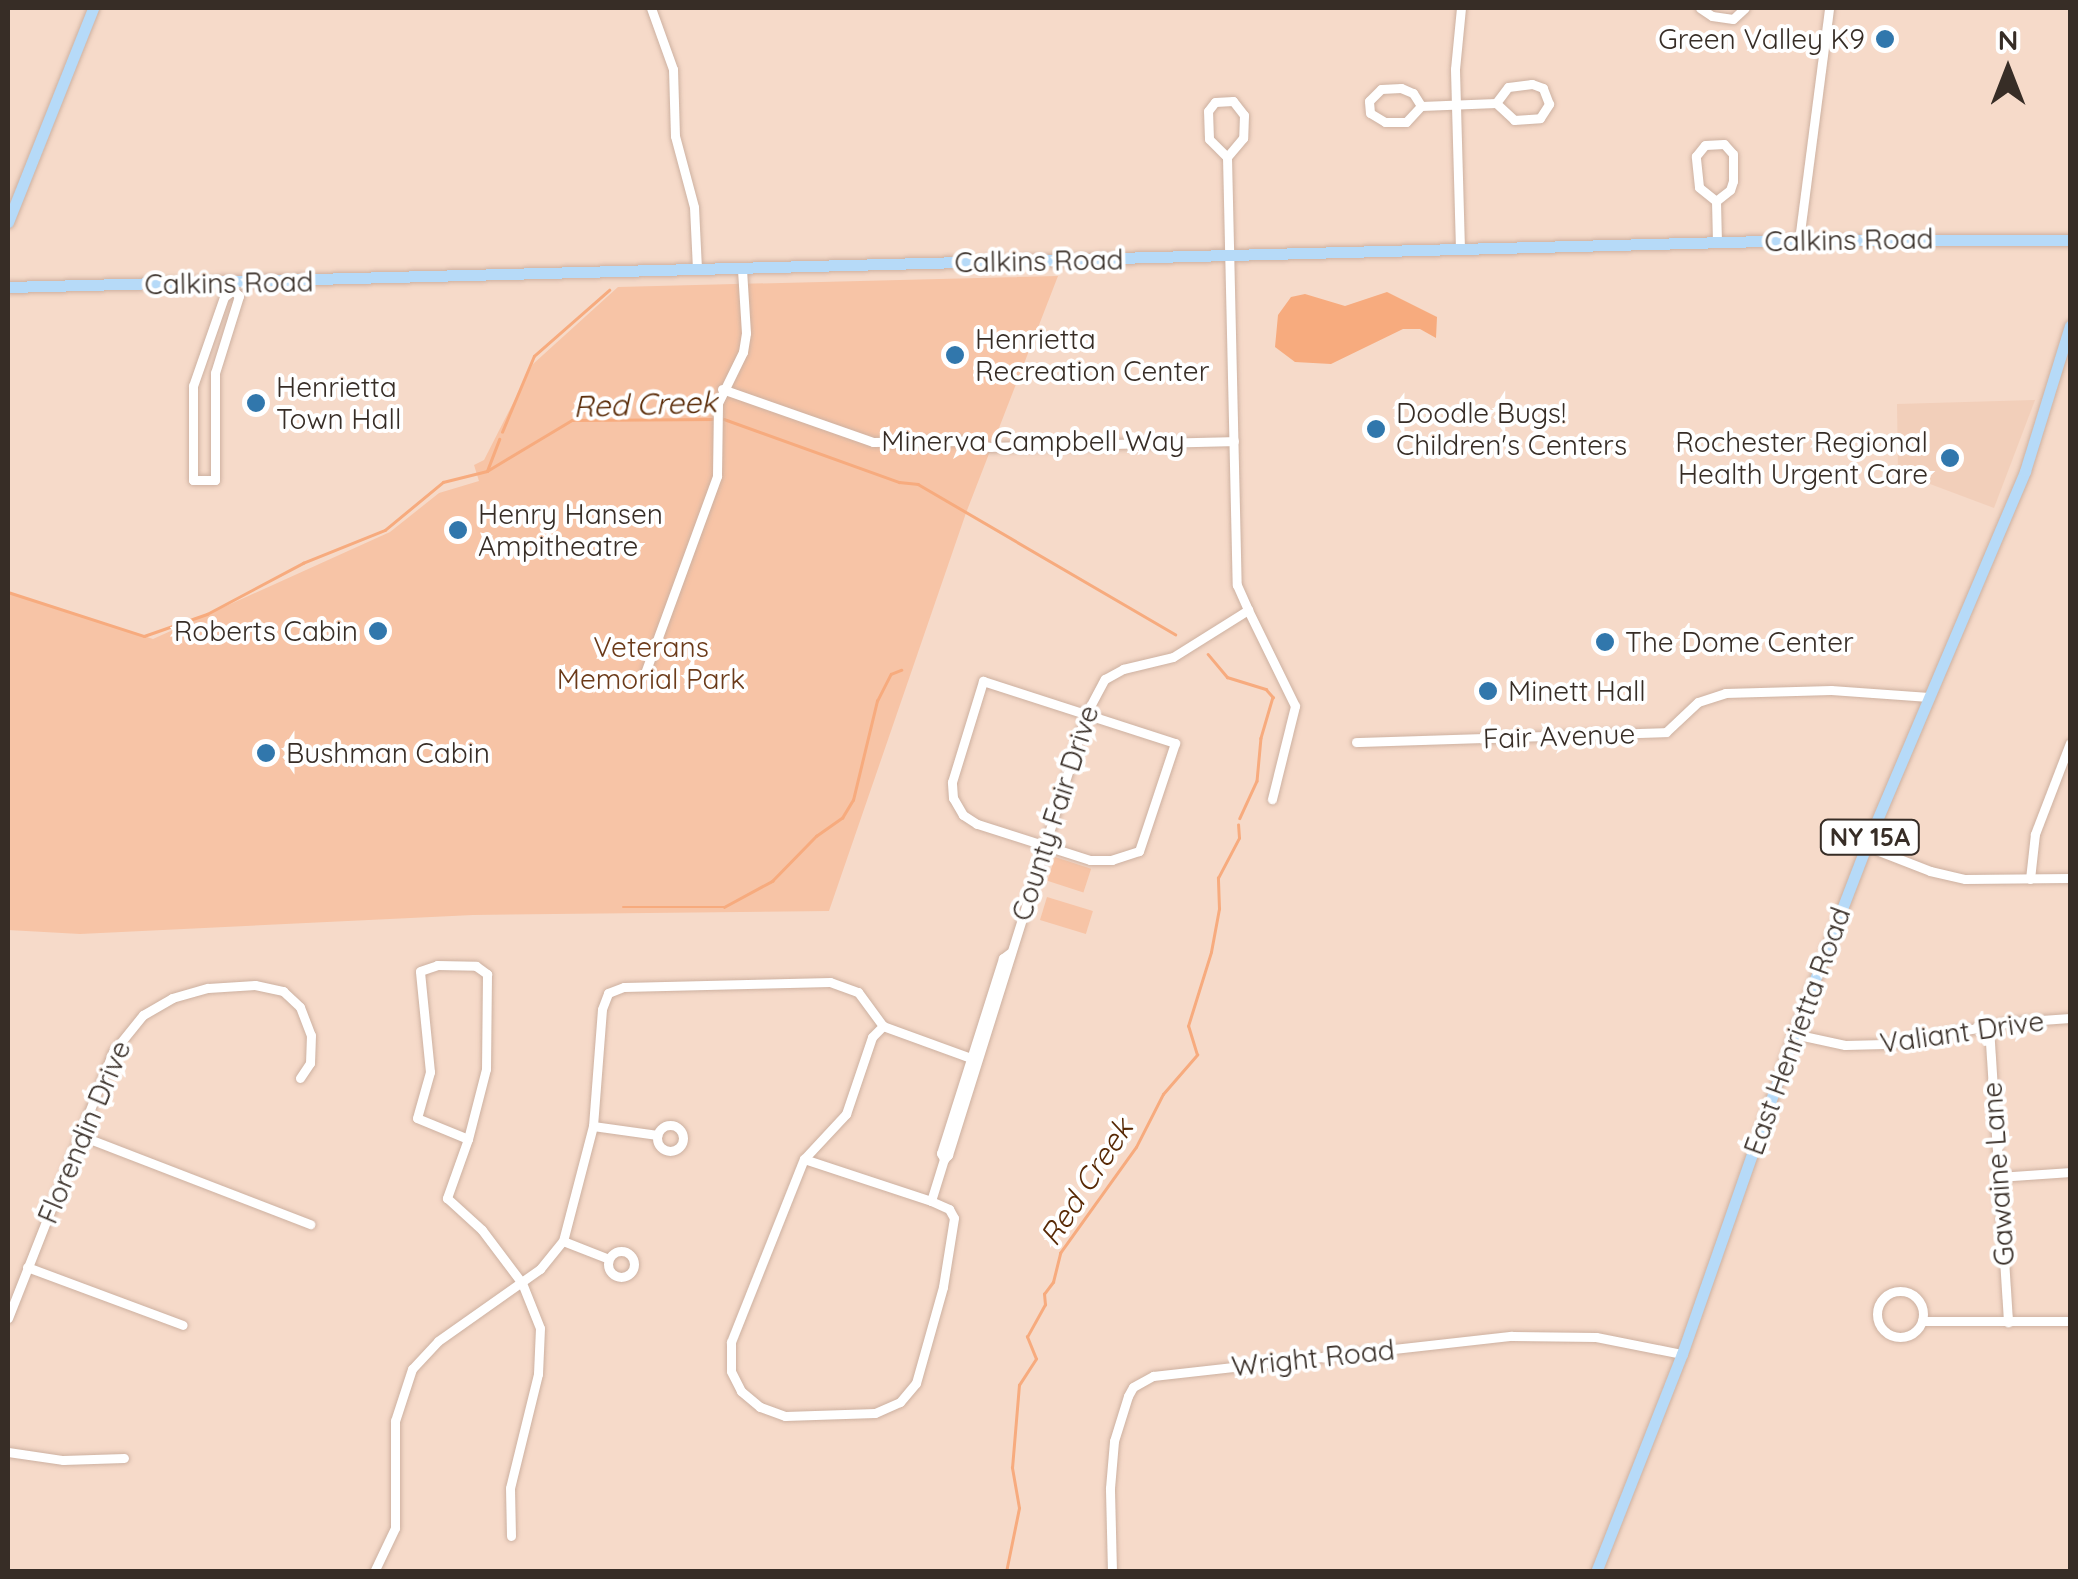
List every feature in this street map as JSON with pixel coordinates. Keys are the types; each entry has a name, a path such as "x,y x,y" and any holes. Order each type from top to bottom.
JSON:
{"main road":[{"path":"8,222 93,8"},
{"name":"Calkins Road","path":"8,287 233,286 697,269 1799,240 2070,240"},
{"name":"East Henrietta Road","path":"1596,1572 1682,1354 1794,1034 1866,846 2025,472 2070,326"}],"street":[{"path":"651,8 673,69 675,136 694,208 697,269"},
{"path":"1460,249 1456,50 1461,8"},
{"path":"1700,8 1733,19 1745,8"},
{"path":"1799,240 1830,8"},
{"path":"1421,106 1413,93 1401,88 1381,89 1369,101 1370,114 1385,122 1406,122 1421,106 1457,104 1496,103 1514,120 1540,118 1549,104 1543,88 1532,84 1508,87 1496,103"},
{"path":"1227,156 1209,139 1208,112 1215,102 1233,101 1244,115 1243,138 1227,156 1237,584 1295,706 1272,799"},
{"path":"1716,201 1730,190 1733,182 1733,154 1724,144 1705,145 1696,156 1700,187 1716,201 1717,243"},
{"path":"645,672 714,486 718,404 722,389 744,352 742,268"},
{"path":"233,286 238,296 214,378 215,480 193,480 193,386 224,297 233,286"},
{"name":"Minerva Campbell Way","path":"722,389 873,442 964,441 990,447 1234,441"},
{"name":"County Fair Drive","path":"931,1200 1086,714 1105,679 1123,669 1174,657 1248,610"},
{"path":"983,681 1175,744 1142,846 1134,854 1104,861 1044,845 972,822 954,798 954,775 983,681"},
{"name":"Fair Avenue","path":"1356,742 1666,732 1698,702 1724,693 1832,690 1929,697"},
{"path":"2030,880 2035,834 2070,743"},
{"path":"1866,846 1948,876 2070,878"},
{"name":"County Fair Drive","path":"944,1159 941,1153 1003,958 1010,953"},
{"path":"468,1139 418,1118 430,1072 420,971 437,965 476,966 487,974 486,1069 468,1139 447,1198 482,1230 522,1283 537,1313 542,1343 513,1472 511,1536"},
{"path":"374,1572 395,1528 395,1421 412,1369 438,1341 522,1283 562,1241 593,1126 602,1009 612,990 830,982 858,992 884,1026 971,1058"},
{"name":"Florendin Drive","path":"8,1318 120,1038 143,1015 188,993 244,984 270,987 292,997 306,1016 311,1035 310,1063 300,1078"},
{"name":"Valiant Drive","path":"1794,1034 1844,1045 1885,1044 2070,1018"},
{"path":"804,1159 931,1200 949,1210 955,1232 916,1383 900,1402 875,1413 785,1416 760,1407 741,1391 731,1371 731,1342 804,1159 846,1114 872,1038 884,1026"},
{"name":"Gawaine Lane","path":"1989,1027 2008,1322"},
{"path":"593,1126 657,1135"},
{"path":"79,1135 310,1224"},
{"path":"1999,1177 2070,1172"},
{"path":"562,1241 609,1259"},
{"path":"27,1267 183,1325"},
{"path":"1904,1291 1918,1298 1922,1321 1914,1333 1892,1336 1877,1320 1878,1306 1888,1294 1904,1291"},
{"path":"1922,1321 2070,1322"},
{"name":"Wright Road","path":"1112,1572 1111,1462 1128,1396 1143,1380 1512,1336 1596,1337 1682,1354"},
{"path":"8,1452 63,1460 124,1458"}],"shaded area":[{"path":"1387,292 1437,317 1436,338 1420,329 1403,329 1331,364 1295,362 1275,347 1278,315 1291,297 1305,294 1345,306"},
{"path":"2035,400 1994,508 1898,472 1897,404"}],"green space":[{"name":"Veterans Memorial Park","path":"1058,276 966,513 829,911 473,915 80,934 8,930 8,592 153,639 390,532 439,493 479,481 474,465 484,460 533,364 618,287"},
{"path":"1055,857 1091,869 1083,893 1047,881"},
{"path":"1047,897 1093,911 1086,934 1040,920"}],"waterway":[{"path":"502,432 534,356 609,290"},
{"name":"Red Creek","path":"8,592 144,636 207,614 303,563 385,530 443,482 487,471 572,420 716,419"},
{"name":"Red Creek","path":"724,419 899,482 918,484 1175,634"},
{"path":"487,471 499,439"},
{"name":"Red Creek","path":"1208,654 1227,677 1266,689 1273,697 1261,738 1257,781 1240,818"},
{"path":"623,907 724,907 772,881 816,836 842,818 853,800 877,701 891,674 901,670"},
{"name":"Red Creek","path":"1006,1572 1019,1508 1012,1468 1019,1385 1036,1359 1027,1337 1045,1305 1044,1294 1053,1282 1060,1253 1136,1147 1163,1094 1197,1055 1188,1026 1211,952 1219,909 1218,878 1239,838 1238,825"}],"place":[{"name":"Green Valley K9","path":"1885,39"},
{"name":"Henrietta Recreation Center","path":"955,355"},
{"name":"Henrietta Town Hall","path":"256,403"},
{"name":"Doodle Bugs! Children's Centers","path":"1376,429"},
{"name":"Rochester Regional Health Urgent Care","path":"1950,458"},
{"name":"Henry Hansen Ampitheatre","path":"458,530"},
{"name":"Roberts Cabin","path":"378,631"},
{"name":"The Dome Center","path":"1605,642"},
{"name":"Minett Hall","path":"1488,691"},
{"name":"Bushman Cabin","path":"266,753"}]}
